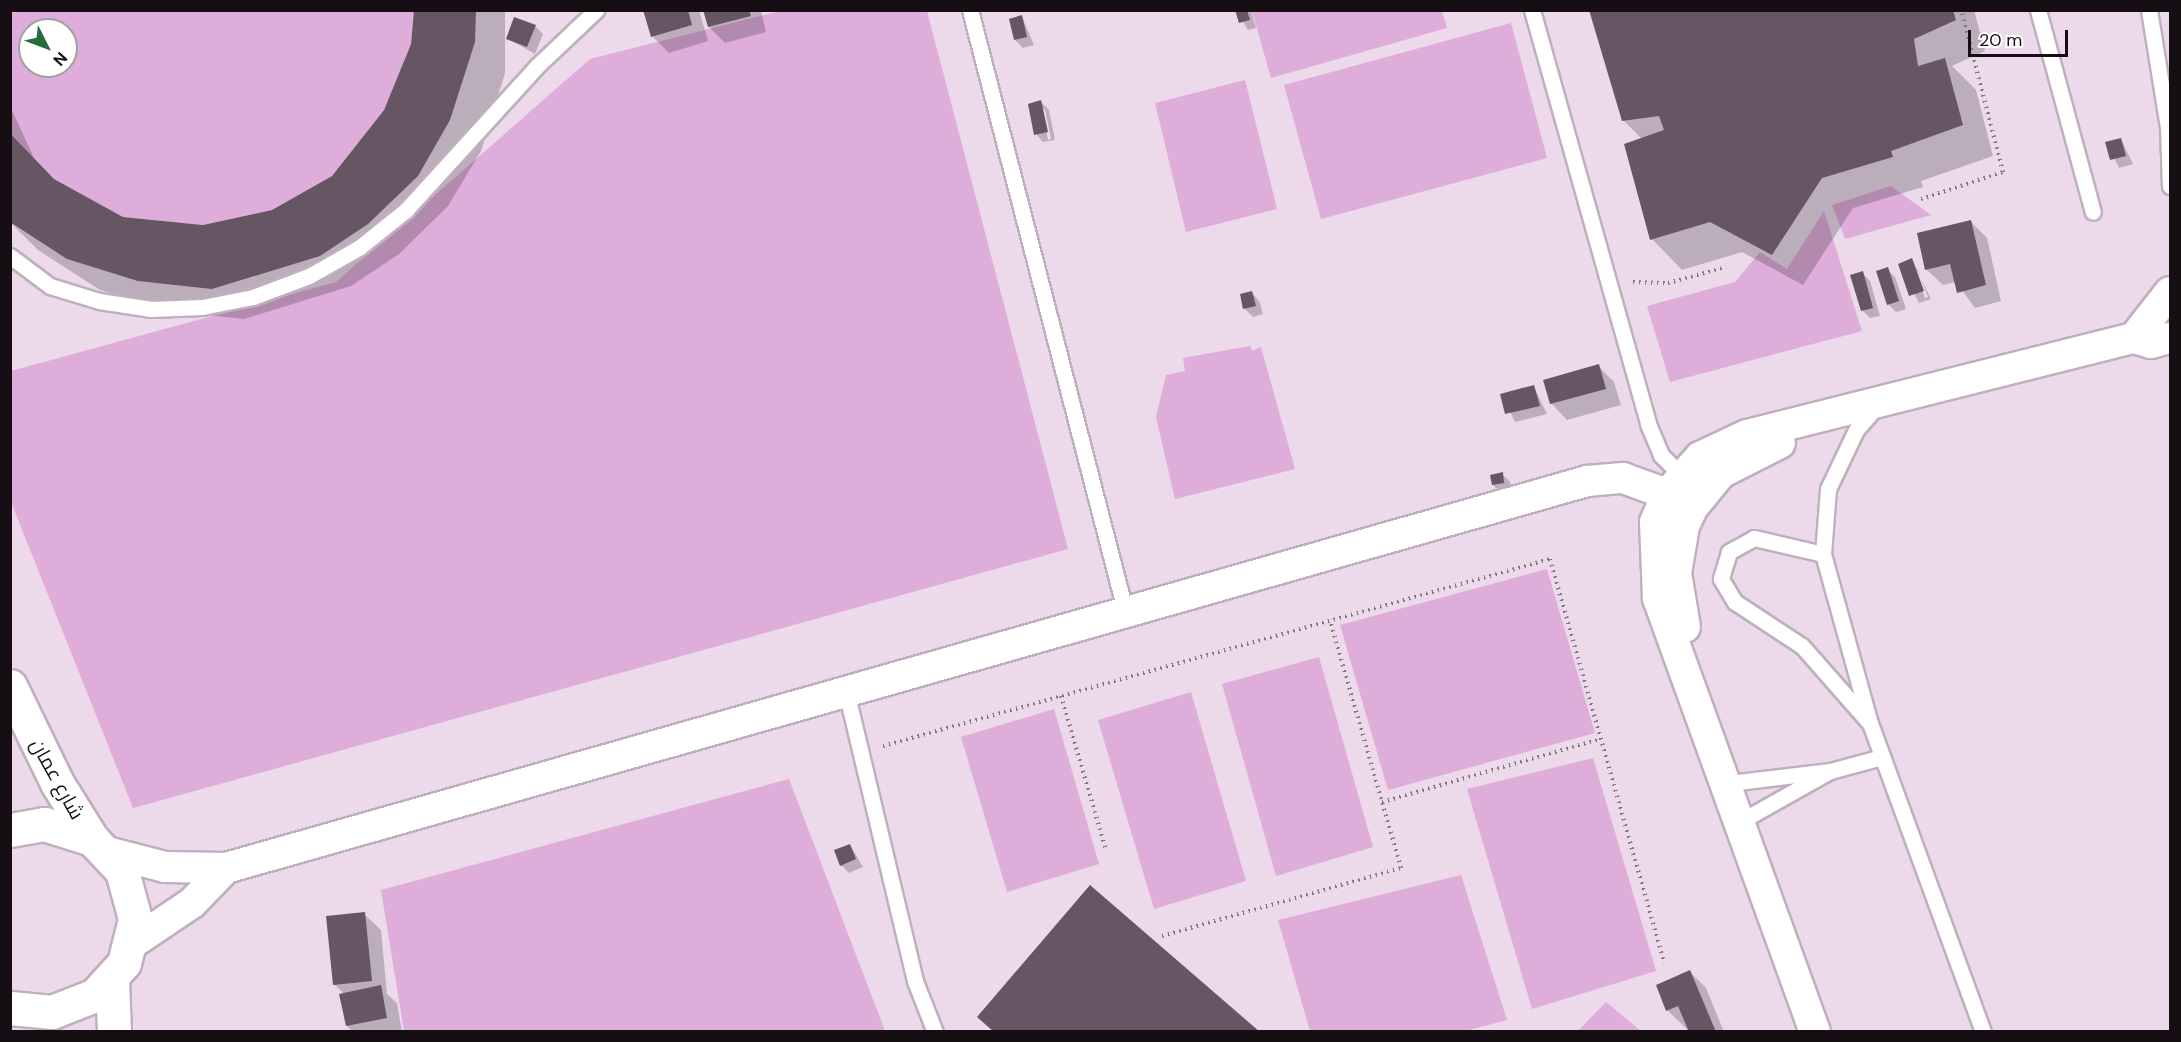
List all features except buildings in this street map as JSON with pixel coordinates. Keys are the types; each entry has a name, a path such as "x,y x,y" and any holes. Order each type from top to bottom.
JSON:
{"street":[{"path":"1815,1032 1696,692 1666,622 1654,574 1655,522 1674,485 1722,443 1878,405 2157,343 2170,292"},
{"path":"1696,692 1677,573 1684,526 1693,507 1739,460 1836,416"},
{"path":"10,830 44,824 165,867 226,868 846,692 1125,610 1587,481 1623,478 1674,485"},
{"name":"شارع عمان","path":"10,686 57,783 131,895 131,944"},
{"path":"10,1008 52,1012 74,1007 112,980 131,944 173,918 226,868"},
{"path":"112,980 114,1032"}],"lane":[{"path":"10,256 50,286 99,302 151,309 202,307 253,297 309,276 360,246 406,210 536,67 596,10"},
{"path":"970,10 1125,610"},
{"path":"1532,10 1654,441 1674,485"},
{"path":"2038,10 2093,212"},
{"path":"2149,10 2169,128 2170,186"},
{"path":"1878,405 1839,458 1828,489 1823,554 1870,723 1983,1032"},
{"path":"1823,554 1754,538 1729,552 1721,579 1735,602 1802,646 1870,723"},
{"path":"846,692 915,981 935,1032"},
{"path":"1729,783 1830,771 1882,757"},
{"path":"1741,821 1830,771"}],"path":[{"path":"1921,199 2003,172 1961,10"},
{"path":"1608,279 1668,283 1726,267"},
{"path":"860,752 1550,559 1664,963"},
{"path":"1162,936 1401,868 1330,621"},
{"path":"1061,696 1106,850"},
{"path":"1382,802 1600,739"}],"shaded area":[{"path":"11,11 414,11 411,44 384,110 332,176 272,210 203,225 123,217 54,179 11,133"},
{"path":"780,11 927,11 1068,549 133,808 11,502 11,371 336,282 590,59"},
{"path":"1252,11 1442,11 1447,28 1271,78"},
{"path":"1511,23 1547,158 1321,219 1284,85"},
{"path":"1245,80 1277,209 1186,232 1155,103"},
{"path":"1891,186 1931,215 1845,239 1832,205"},
{"path":"1824,211 1862,331 1670,382 1647,306 1735,282 1760,252 1787,269"},
{"path":"1250,346 1252,351 1261,347 1295,469 1175,499 1156,417 1166,375 1185,371 1183,358"},
{"path":"1547,569 1595,733 1388,790 1340,625"},
{"path":"1319,657 1373,847 1276,876 1222,684"},
{"path":"1191,692 1246,881 1154,909 1098,720"},
{"path":"1054,709 1099,864 1007,892 961,737"},
{"path":"1593,758 1656,971 1532,1009 1467,789"},
{"path":"789,779 885,1031 404,1031 381,890"},
{"path":"1461,875 1507,1020 1465,1031 1310,1031 1278,920"},
{"path":"1606,1002 1641,1031 1578,1031"}]}
